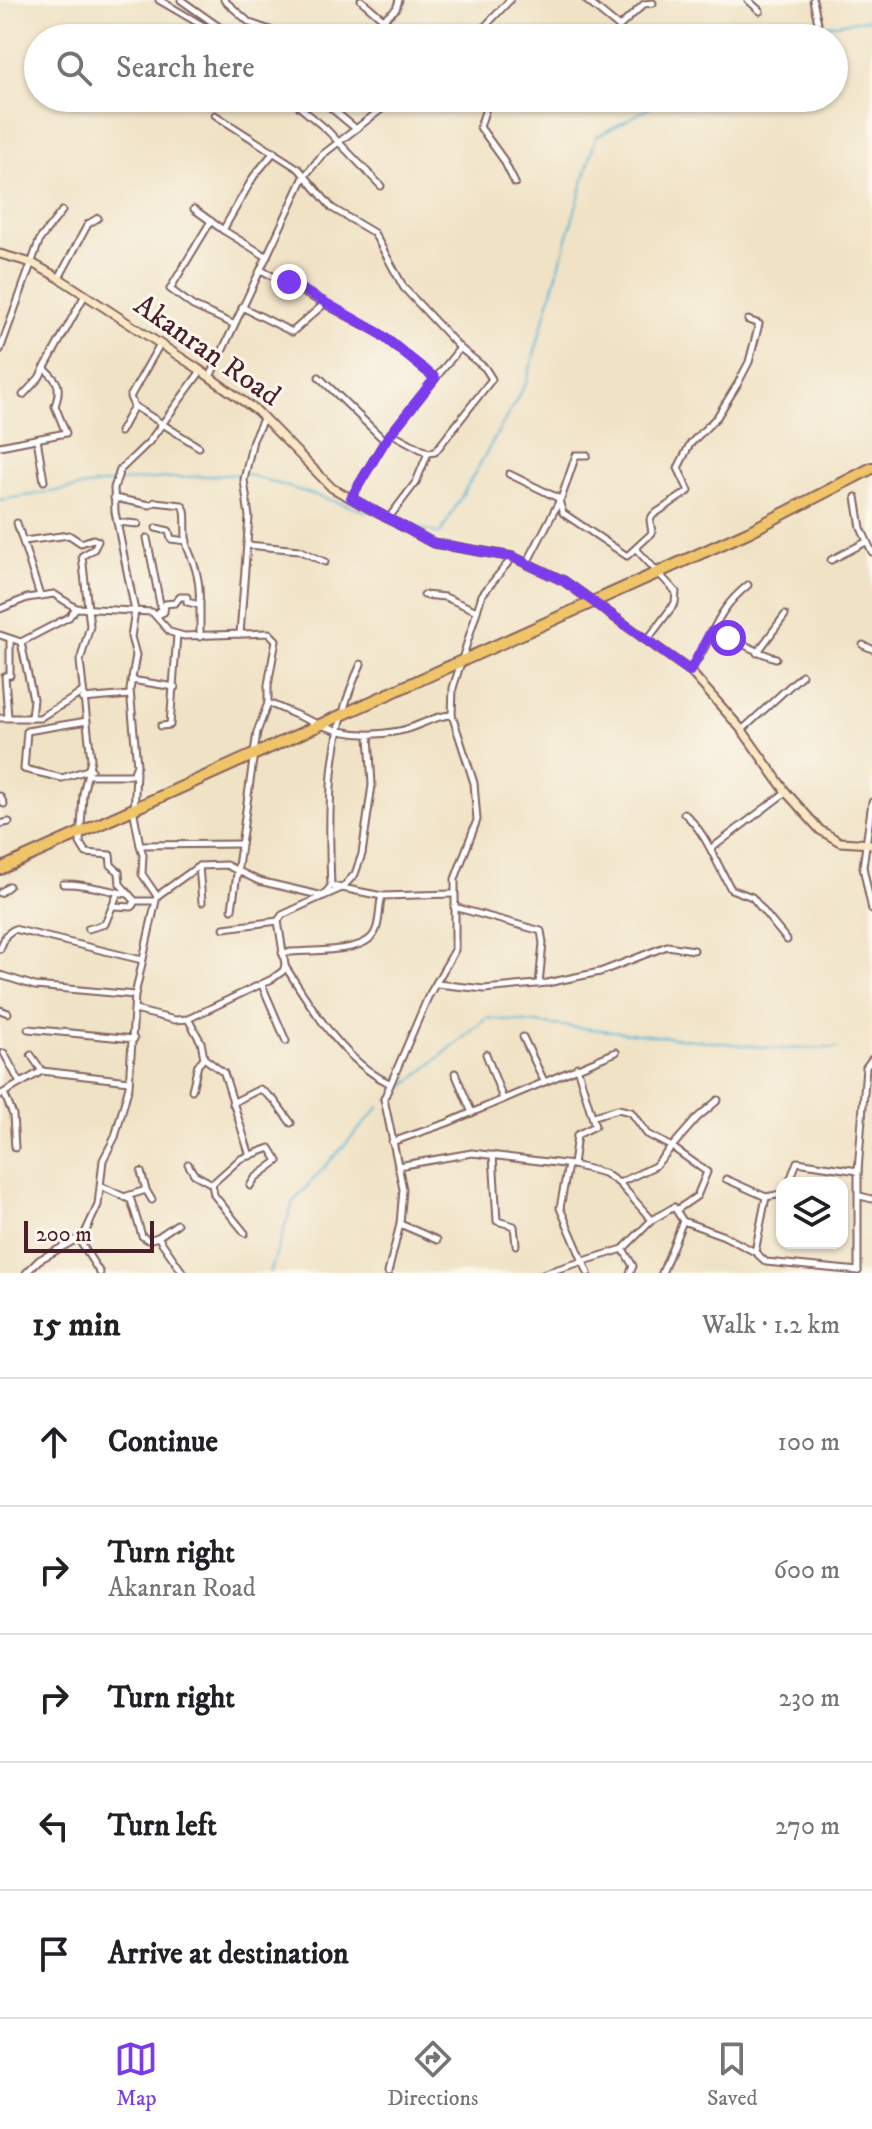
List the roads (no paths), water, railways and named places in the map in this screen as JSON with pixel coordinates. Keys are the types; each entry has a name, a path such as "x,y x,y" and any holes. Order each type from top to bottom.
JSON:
{"highway":[{"path":"0,869 748,532 872,468"}],"main road":[{"name":"Akanran Road","path":"0,254 32,263 59,278 210,377 264,417 317,476 351,498 433,543 513,557 564,581 690,671 742,730 786,792 820,830 840,842 869,844"}],"street":[{"path":"159,0 200,24"},
{"path":"181,0 215,24"},
{"path":"224,0 253,24"},
{"path":"361,0 387,24"},
{"path":"382,20 396,9 399,0"},
{"path":"487,24 510,0"},
{"path":"586,0 615,24"},
{"path":"748,0 760,11"},
{"path":"813,0 818,23"},
{"path":"622,24 644,4 653,3"},
{"path":"306,112 381,186"},
{"path":"336,112 355,128"},
{"path":"210,377 304,177 336,143 376,112"},
{"path":"485,112 480,127 503,159 515,183"},
{"path":"215,115 274,152 304,177 332,208 374,233 404,288 460,348 485,368 492,379 435,452 428,453 391,433"},
{"path":"223,230 254,176 274,152"},
{"path":"194,209 267,257"},
{"path":"0,350 40,239 62,211"},
{"path":"59,278 88,224 98,218"},
{"path":"211,221 170,289 193,306 233,324"},
{"path":"261,270 289,282 323,305 379,333 435,378"},
{"path":"23,395 44,368 85,294"},
{"path":"242,307 292,332 323,305"},
{"path":"509,474 558,498 563,513 595,532 620,554 627,556 637,550 652,533 650,520 653,515 689,491 678,468 690,444 727,404 749,362 759,324 748,320"},
{"path":"160,344 130,397 134,406 199,447"},
{"path":"351,498 385,441 460,348"},
{"path":"0,446 66,433 55,406 61,393 59,384 44,368"},
{"path":"26,1273 39,1260 79,1240 98,1205 102,1187 101,1167 115,1137 129,1081 135,995 156,899 142,874 143,855 134,814 136,771 130,695 136,655 131,637 135,611 114,498 120,470 144,448 201,371"},
{"path":"319,377 385,441"},
{"path":"120,432 134,406"},
{"path":"240,634 240,603 248,545 249,506 244,480 253,440 264,417"},
{"path":"37,439 44,481"},
{"path":"388,519 416,482 428,453"},
{"path":"527,563 558,503 576,455 587,455"},
{"path":"856,497 866,542 872,552"},
{"path":"114,498 150,505 155,502 182,505 187,541 195,557 200,637"},
{"path":"117,522 138,524"},
{"path":"17,523 40,596"},
{"path":"156,528 169,531 171,539 187,541"},
{"path":"24,541 69,535 81,543 98,541 92,551 82,556 90,626 80,661 90,772 83,794 81,847 92,855 109,854 111,865 119,872 120,884 135,901"},
{"path":"147,538 161,609 158,615"},
{"path":"831,560 866,542"},
{"path":"248,545 299,550 325,562"},
{"path":"637,550 676,592 675,603 648,639"},
{"path":"388,1273 400,1224 403,1189 384,1103 389,1083 455,950 453,894 458,868 477,820 474,783 452,715 453,688 487,587 513,557"},
{"path":"690,671 716,618 748,585"},
{"path":"0,609 54,594 76,608 158,615 164,612 165,604 175,603 180,597 187,597 187,602 192,604 199,605 200,601"},
{"path":"424,595 445,597 477,611"},
{"path":"0,635 10,641 21,642 65,620 76,608"},
{"path":"158,615 170,632 177,635 200,637 268,632 275,637 268,703 257,732 232,909"},
{"path":"757,653 785,615"},
{"path":"710,633 719,632 757,653 776,658"},
{"path":"161,726 170,725 177,635"},
{"path":"8,717 2,677 10,675 10,641"},
{"path":"21,642 33,699 31,718"},
{"path":"863,645 872,649"},
{"path":"323,896 331,886 335,733 361,664"},
{"path":"742,730 757,713 786,694 802,675"},
{"path":"131,680 175,687"},
{"path":"0,718 40,718 52,707 82,695 130,695"},
{"path":"268,703 309,718 335,733 369,736 401,731 452,715"},
{"path":"87,721 27,731 24,769 62,778 90,772 133,775 136,771"},
{"path":"369,736 372,785 359,867 342,888 282,915 278,921 285,965 325,1025 364,1067 389,1083"},
{"path":"712,848 786,792"},
{"path":"0,796 4,804"},
{"path":"872,802 869,844 863,867 872,910"},
{"path":"684,813 712,848 716,864 731,889 752,897 787,940"},
{"path":"0,824 9,822"},
{"path":"140,845 241,844"},
{"path":"135,901 156,899 199,866 237,867 259,881 323,896"},
{"path":"199,866 202,902"},
{"path":"63,884 97,886 117,895 129,895"},
{"path":"0,893 9,886"},
{"path":"331,886 382,896 453,894"},
{"path":"88,929 105,924 117,895"},
{"path":"282,953 329,951 370,939 376,930 382,896"},
{"path":"114,906 132,907 135,901"},
{"path":"454,907 541,931 543,943 539,984"},
{"path":"224,928 278,921"},
{"path":"0,949 6,935 14,929 142,960"},
{"path":"437,984 484,989 539,984 600,972 667,946 694,950"},
{"path":"135,1010 175,1020 188,1019 262,985 283,971 285,965"},
{"path":"0,975 35,986 135,995"},
{"path":"262,985 286,1041"},
{"path":"0,1010 8,1013"},
{"path":"188,1019 201,1042 204,1058 224,1073 250,1156"},
{"path":"28,1029 134,1039"},
{"path":"523,1037 544,1081"},
{"path":"392,1142 472,1113 616,1052"},
{"path":"4,1053 19,1081"},
{"path":"486,1054 503,1099"},
{"path":"31,1055 42,1071"},
{"path":"192,1090 198,1065 204,1058"},
{"path":"678,1209 683,1221 755,1252 766,1262 858,1272 858,1171 866,1074 872,1059"},
{"path":"577,1067 594,1116 593,1128 576,1138 560,1208 588,1273"},
{"path":"15,1148 13,1115 2,1094 19,1081 42,1071 129,1081"},
{"path":"455,1073 472,1113"},
{"path":"866,1074 872,1082"},
{"path":"232,1103 260,1089 274,1100 291,1123"},
{"path":"619,1183 655,1166 697,1118 718,1100"},
{"path":"594,1116 624,1109 631,1112 647,1134 672,1147 708,1174 697,1196 678,1209"},
{"path":"212,1184 267,1147 278,1159 250,1186"},
{"path":"398,1166 472,1153 571,1165 604,1173 619,1183 652,1220"},
{"path":"493,1155 497,1221 514,1226 516,1245"},
{"path":"791,1177 797,1162 858,1171"},
{"path":"188,1164 194,1174 212,1184"},
{"path":"141,1172 152,1200"},
{"path":"726,1179 766,1197 776,1195"},
{"path":"212,1184 214,1195 245,1233"},
{"path":"102,1187 131,1200 142,1236 148,1240 177,1224"},
{"path":"126,1196 146,1190"},
{"path":"860,1196 872,1199"},
{"path":"755,1252 766,1197"},
{"path":"545,1273 623,1249 641,1235 652,1220 671,1207 678,1209"},
{"path":"662,1273 683,1221"},
{"path":"400,1224 437,1240"},
{"path":"158,1237 183,1273"},
{"path":"79,1240 100,1273"},
{"path":"623,1249 633,1266 630,1273"}],"waterway":[{"path":"835,24 872,19"},
{"path":"402,523 440,534 526,383 596,137 642,112"},
{"path":"120,481 241,474"},
{"path":"246,474 369,512"},
{"path":"0,500 113,482"},
{"path":"388,1100 487,1018 781,1049 837,1048"},
{"path":"270,1273 293,1202 379,1107"}]}
